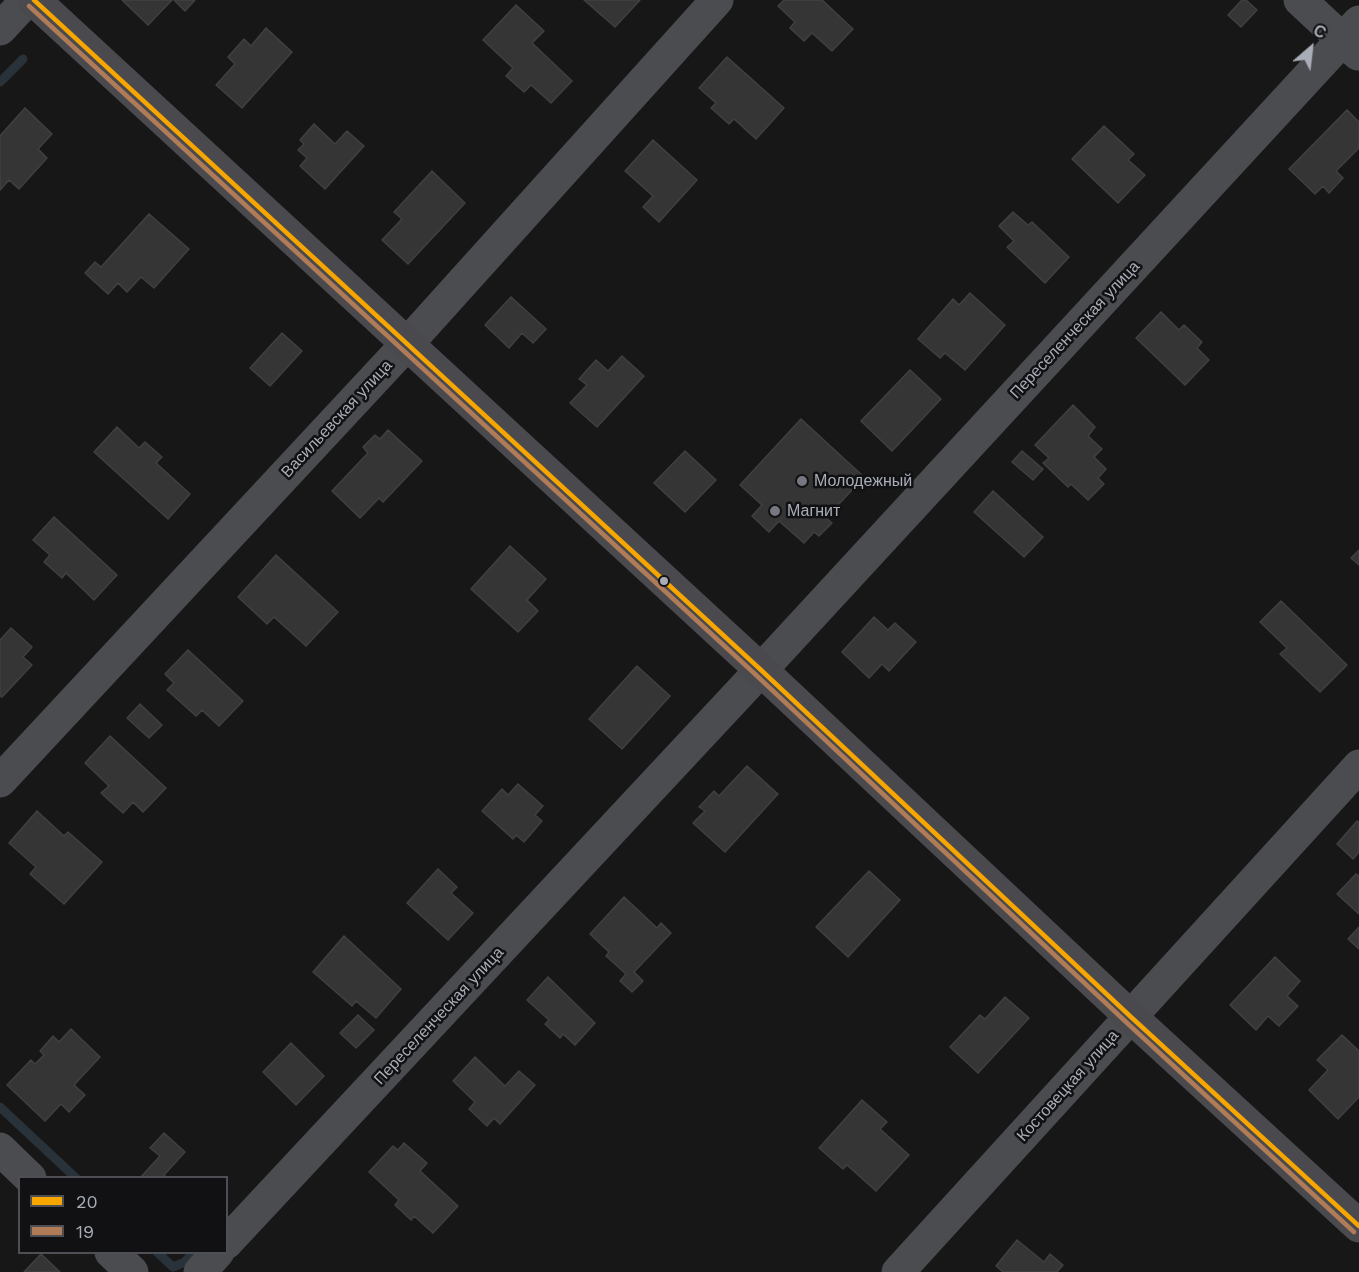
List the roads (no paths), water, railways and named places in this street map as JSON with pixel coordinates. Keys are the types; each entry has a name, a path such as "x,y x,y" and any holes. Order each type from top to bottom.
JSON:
{"street":[{"path":"0,29 27,0"},
{"path":"34,0 761,670 1131,1017 1359,1226"},
{"name":"Васильевская улица","path":"0,781 407,344 717,0"},
{"path":"1300,0 1354,39"},
{"name":"Переселенческая улица","path":"228,1241 1354,39"},
{"name":"Костовецкая улица","path":"898,1272 1359,766"},
{"path":"0,1149 28,1176"},
{"path":"113,1254 132,1272"},
{"path":"200,1272 216,1254"}],"waterway":[{"path":"0,82 23,59"},
{"path":"0,1107 74,1176"},
{"path":"159,1254 173,1267 185,1262 191,1254"}],"place":[{"name":"Молодежный","path":"802,481"},
{"name":"Магнит","path":"775,511"}]}
